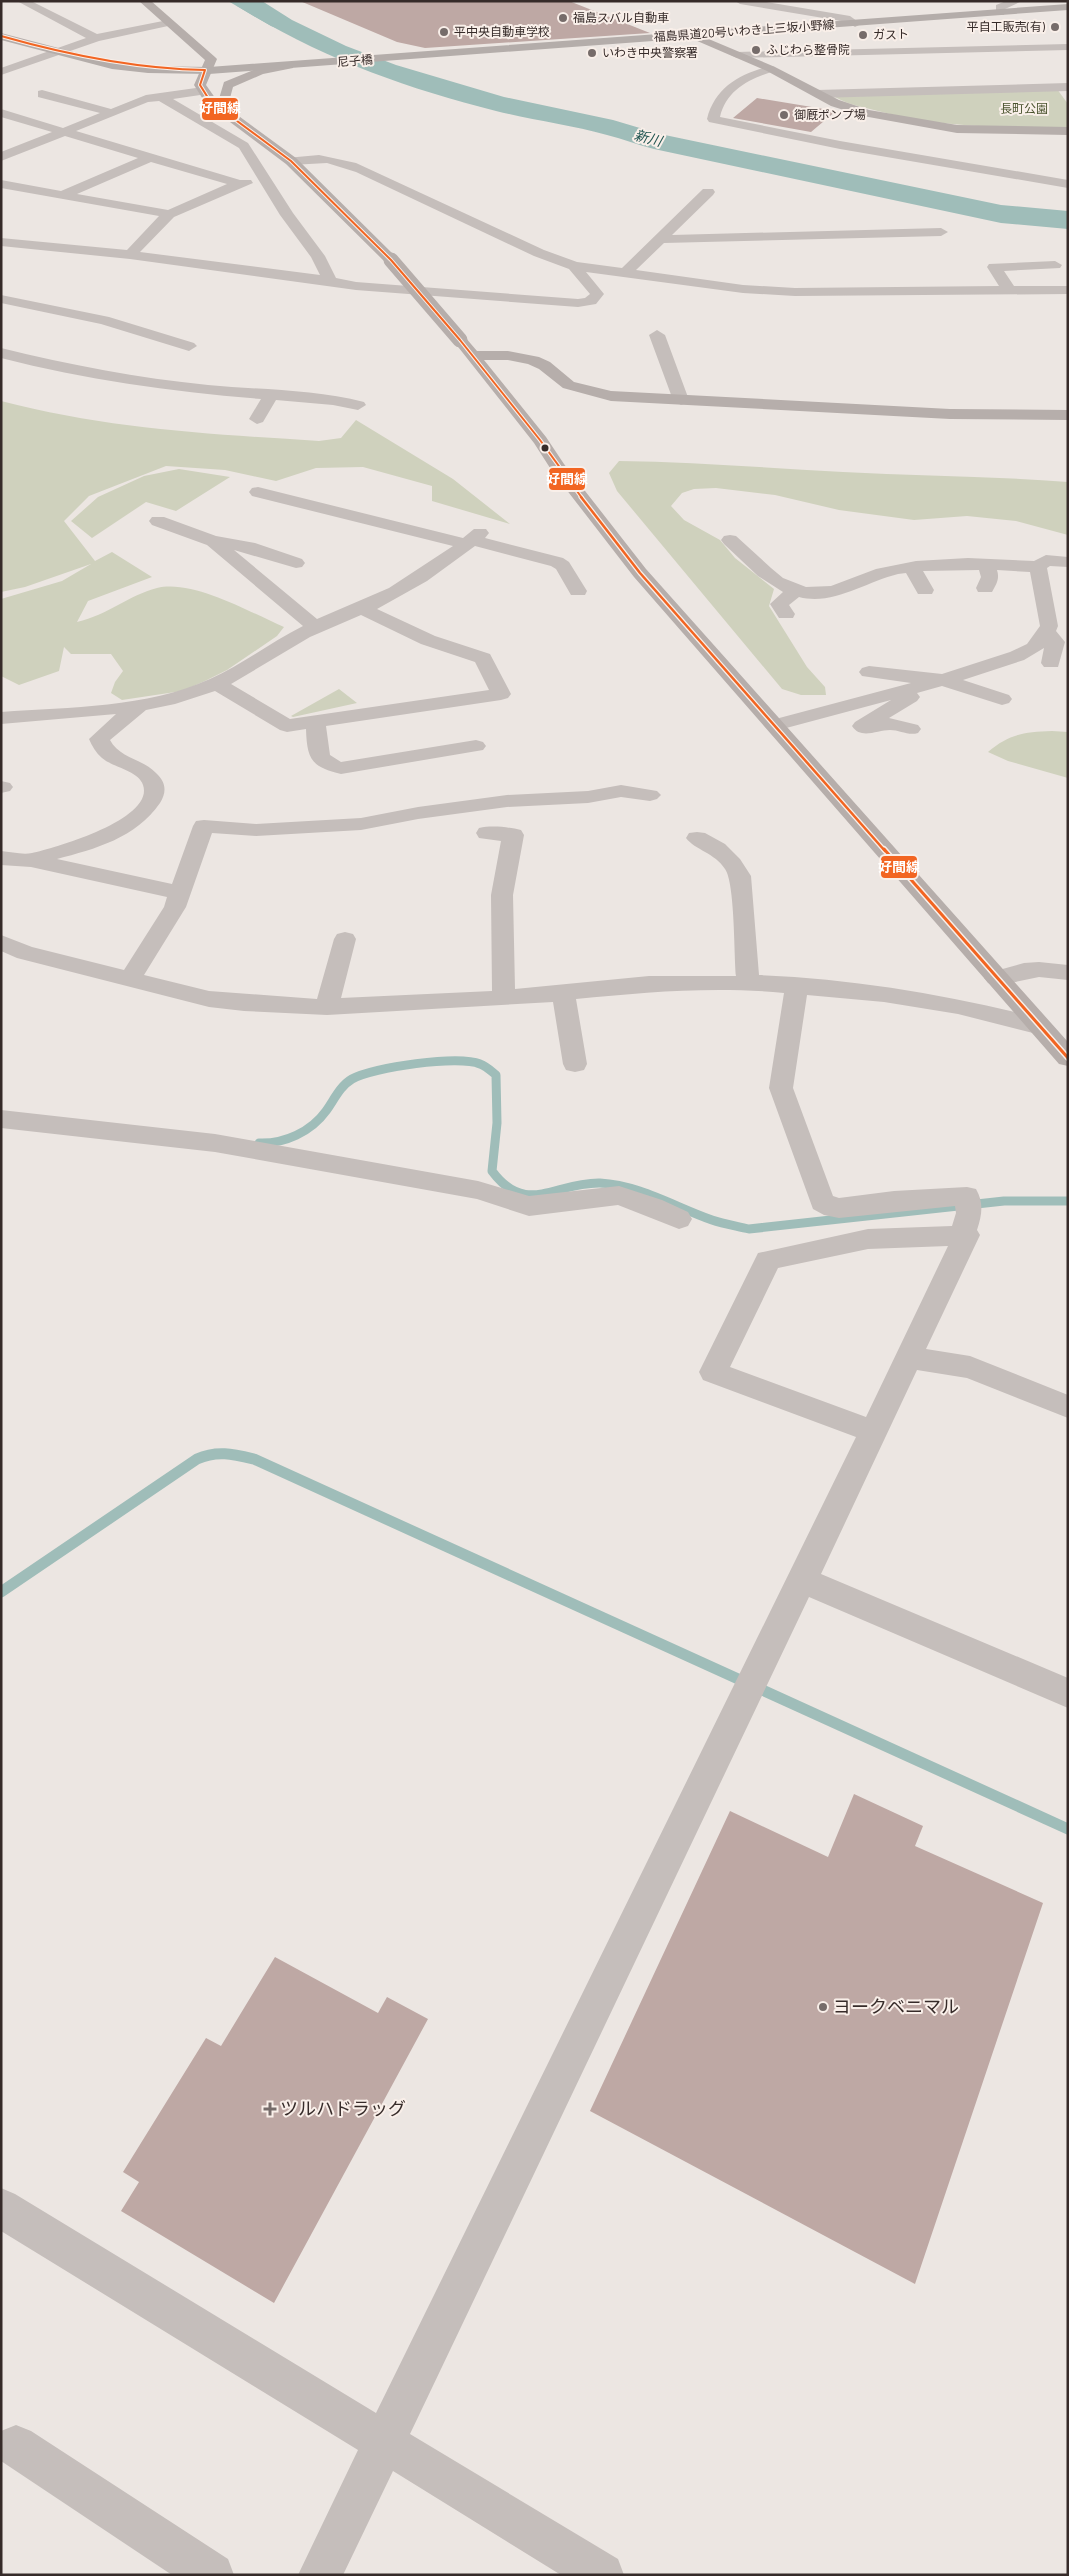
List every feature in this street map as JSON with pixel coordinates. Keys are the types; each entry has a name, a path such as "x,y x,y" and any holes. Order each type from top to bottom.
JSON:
{"main road":[{"name":"福島県道20号いわき上三坂小野線","path":"420,55 1068,7"},
{"path":"1,36 57,52 126,68 205,70"},
{"name":"尼子橋","path":"205,70 289,66 420,55"}],"street":[{"path":"22,1 96,38"},
{"path":"44,1 112,34"},
{"path":"144,1 211,59 212,62 205,70 200,85 210,101 291,161 391,260 460,340 540,440 558,467 640,573 1068,1058"},
{"path":"740,1 850,19 856,24"},
{"path":"1000,12 1000,7 1017,1"},
{"path":"1,72 96,38 168,23"},
{"path":"692,35 771,69 817,94 867,113 933,126 982,130 1068,131"},
{"path":"737,55 1068,47"},
{"path":"1035,48 1046,61"},
{"path":"226,113 224,98 228,85 260,72 289,66"},
{"path":"771,69 748,76 737,83 715,105 713,119 840,144 1068,184"},
{"path":"1057,74 1068,87"},
{"path":"817,94 1068,87"},
{"path":"1,157 146,99 203,91"},
{"path":"42,94 114,113"},
{"path":"160,96 244,146 265,181 318,256 330,281"},
{"path":"1,114 239,184"},
{"path":"291,161 317,157 336,159 539,253 574,266 743,289 795,292 1068,290"},
{"path":"62,195 149,158"},
{"path":"130,255 170,214 239,184 265,181"},
{"path":"1,184 170,214"},
{"path":"625,273 708,192"},
{"path":"660,239 941,232"},
{"path":"1,242 130,255 356,286 587,303 594,300 596,294 574,266"},
{"path":"1009,290 994,267 1055,265"},
{"path":"1,299 104,320 189,346"},
{"path":"657,335 681,400"},
{"path":"1,353 59,366 174,386 333,400 358,405"},
{"path":"473,356 494,354 520,357 544,364 567,384 586,391 611,396 950,414 1068,415"},
{"path":"257,419 272,394"},
{"path":"258,492 472,539 557,562 563,566 578,591"},
{"path":"158,521 213,541 249,547 296,564"},
{"path":"1,718 81,712 168,700 217,684 315,627 364,607 412,582 472,539"},
{"path":"730,540 779,584 795,591 820,594 896,569 948,563 1038,567 1046,560 1068,562"},
{"path":"213,541 315,627"},
{"path":"985,588 990,577 987,564"},
{"path":"1038,567 1047,613 1047,632 1055,642 1050,663"},
{"path":"912,568 925,590"},
{"path":"364,607 393,572"},
{"path":"786,614 779,604 795,591"},
{"path":"217,684 287,726 501,694 483,658 428,640 364,607"},
{"path":"1047,613 1068,620"},
{"path":"775,725 941,680 1023,653 1034,648 1047,632"},
{"path":"868,672 941,680 1002,699"},
{"path":"910,729 891,724 868,728 862,726 907,700 914,692 914,687"},
{"path":"31,860 109,835 139,816 147,807 155,795 154,786 150,778 109,753 99,739 140,704"},
{"path":"316,723 317,751 322,761 330,766 340,768 476,746"},
{"path":"130,978 175,907 204,826 256,830 361,824 426,812 507,801 588,797 621,791 650,795"},
{"path":"487,833 513,835 504,863 500,921 504,998"},
{"path":"697,838 721,852 733,864 740,876 748,983"},
{"path":"1,858 31,860 180,893"},
{"path":"327,1007 345,939"},
{"path":"1,942 25,953 209,999 244,1003 327,1007 564,994 649,984 748,983 884,994 958,1006 1038,1026"},
{"path":"996,978 1028,968 1047,968 1068,973"},
{"path":"797,986 781,1088 822,1202 833,1208 839,1208 894,1201 966,1215"},
{"path":"564,994 575,1064"},
{"path":"1,1120 234,1146 478,1190 529,1206 619,1195 653,1207 679,1220"},
{"path":"320,2575 968,1235 966,1215"},
{"path":"874,1432 713,1372 768,1260 868,1239 966,1215"},
{"path":"909,1358 970,1367 1068,1407"},
{"path":"802,1580 1068,1693"},
{"path":"1,2208 602,2575"},
{"path":"16,2446 212,2575"}],"green space":[{"name":"長町公園","path":"1057,89 1068,104 1068,128 974,126 928,121 864,108 835,97"},
{"path":"1,401 81,418 159,429 319,441 341,438 356,420 453,479 510,524 432,501 432,486 363,467 316,468 276,481 225,470 166,466 89,496 64,521 95,561 112,552 152,577 88,601 77,622 99,615 147,591 171,587 187,588 222,599 284,627 277,636 227,670 182,691 122,700 111,693 115,682 123,671 111,654 71,654 64,647 59,671 19,685 1,676 1,599 62,581 91,564 25,587 1,592"},
{"path":"619,461 1068,482 1068,535 1016,521 967,516 914,520 839,510 775,495 716,488 694,489 682,493 671,506 684,520 720,540 735,558 774,589 769,606 807,667 825,687 826,695 801,695 782,689 617,491 609,473"},
{"path":"179,469 230,477 176,511 146,502 92,538 71,521 98,497 144,476"},
{"path":"339,689 357,703 291,716"},
{"path":"1052,731 1068,732 1068,778 1008,761 988,752 1003,741 1017,735"}],"water":[{"path":"228,1 251,1 317,37 358,54 334,56 305,39 271,26"}],"building":[{"name":"平中央自動車学校","path":"300,1 569,1 650,33 425,48 397,42"},
{"name":"御厩ポンプ場","path":"757,98 836,111 811,132 733,118"},
{"name":"ヨークベニマル","path":"854,1794 923,1826 915,1846 1043,1903 915,2284 590,2111 730,1811 828,1857"},
{"name":"ツルハドラッグ","path":"275,1957 378,2013 387,1997 428,2019 274,2303 121,2211 139,2182 123,2172 206,2038 221,2046"}],"waterway":[{"name":"新川","path":"245,1 284,25 337,51 387,70 499,104 613,128 654,141 904,192 1001,214 1068,220"},
{"path":"259,1143 287,1139 305,1131 320,1118 344,1085 352,1079 378,1070 416,1064 454,1061 469,1062 482,1065 496,1075 497,1123 492,1171 505,1185 517,1192 529,1195 542,1194 584,1184 600,1183 614,1185 643,1192 712,1220 749,1229 1004,1201 1068,1201"},
{"path":"1,1592 197,1459 211,1454 232,1454 246,1457 1068,1829"}],"transit line":[{"name":"好間線","path":"1,36 102,61 153,68 205,70 200,85 210,101 291,161 391,260 460,340 540,440 558,467 640,573 1068,1058"}],"place":[{"name":"福島スバル自動車","path":"563,18"},
{"name":"平自工販売(有)","path":"1055,27"},
{"name":"平中央自動車学校","path":"444,32"},
{"name":"ガスト","path":"863,35"},
{"name":"ふじわら整骨院","path":"756,50"},
{"name":"いわき中央警察署","path":"592,53"},
{"name":"御厩ポンプ場","path":"784,115"},
{"name":"ヨークベニマル","path":"823,2007"},
{"name":"ツルハドラッグ","path":"270,2109"}]}
